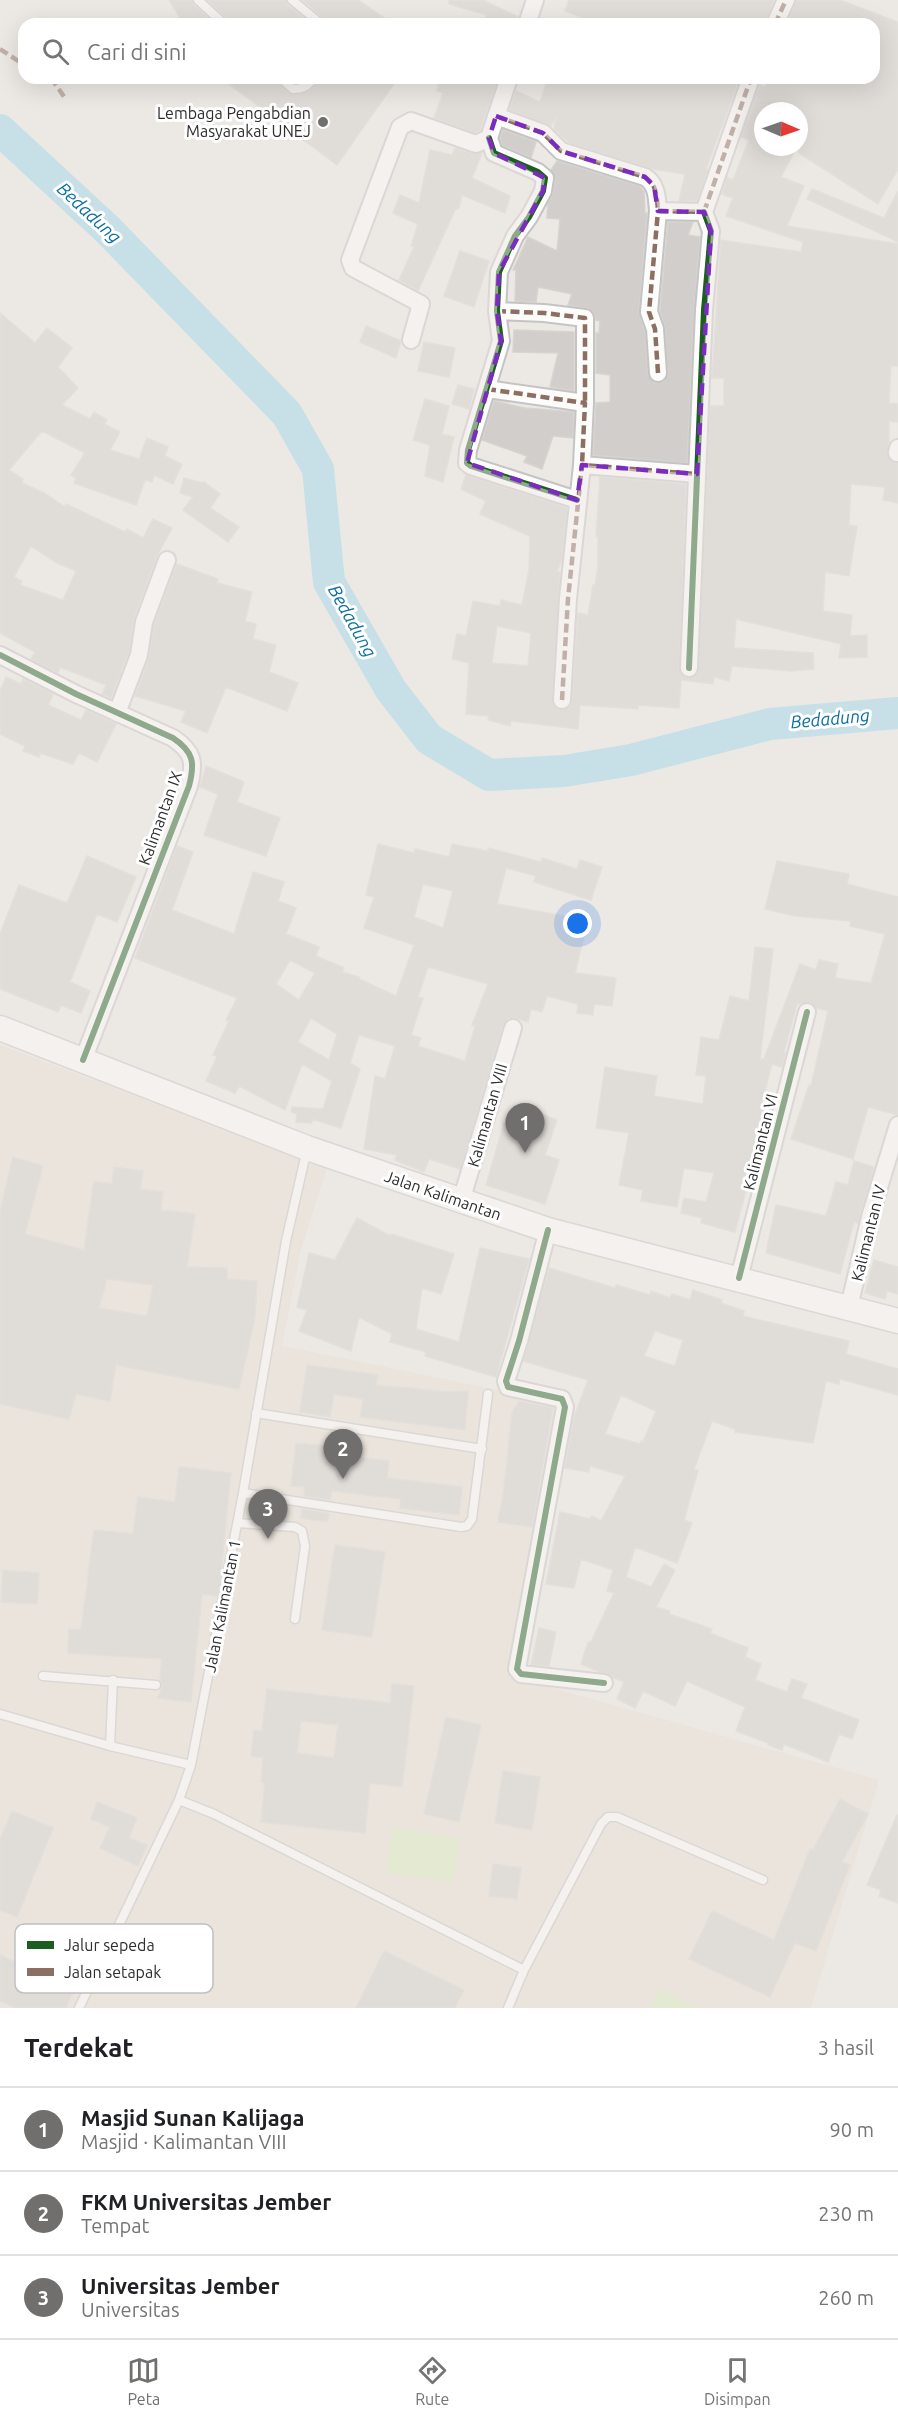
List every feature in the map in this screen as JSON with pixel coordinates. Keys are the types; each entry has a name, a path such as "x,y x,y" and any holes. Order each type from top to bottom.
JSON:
{"main road":[{"name":"Jalan Kalimantan","path":"0,1028 307,1148 461,1202 548,1230 898,1321"}],"street":[{"path":"529,18 535,0"},
{"path":"778,18 786,0"},
{"path":"506,84 489,138 494,153 538,172 545,178 543,191 529,217 515,236 499,272 497,310 501,341 468,450 467,463 577,501"},
{"path":"689,668 704,310 711,231 704,212 749,84"},
{"path":"496,116 543,133 561,151 651,180 658,211 649,312 655,329 658,373"},
{"path":"411,340 421,306 420,302 353,268 350,260 400,128 411,121 476,144 489,138"},
{"path":"658,211 704,212"},
{"path":"497,310 585,318 582,465 568,599 562,700"},
{"path":"487,388 585,403"},
{"path":"897,453 898,448"},
{"path":"582,465 697,474"},
{"path":"117,713 139,655 144,622 167,560"},
{"name":"Kalimantan IX","path":"0,655 173,738 188,748 190,754 192,776 83,1060"},
{"name":"Kalimantan VI","path":"739,1278 807,1012"},
{"name":"Kalimantan VIII","path":"461,1202 513,1028"},
{"name":"Kalimantan IV","path":"849,1307 870,1217 898,1125"},
{"path":"548,1230 519,1341 506,1381 508,1387 562,1399 566,1407 517,1669 521,1674 604,1683"}],"lane":[{"path":"198,0 218,18"},
{"path":"292,0 314,18"},
{"path":"288,84 293,89 301,89 309,84"},
{"name":"Jalan Kalimantan 1","path":"119,1924 179,1800 191,1765 238,1523 286,1241 307,1148"},
{"path":"243,1493 461,1527 467,1526 472,1519 488,1394"},
{"path":"256,1413 482,1449"},
{"path":"238,1523 295,1527 302,1532 304,1546 295,1619"},
{"path":"43,1676 156,1685"},
{"path":"110,1746 113,1680"},
{"path":"0,1714 110,1746 191,1765"},
{"path":"179,1800 214,1814 524,1970"},
{"path":"508,2008 524,1970 601,1824 610,1816 763,1880"},
{"name":"Jalan Kalimantan 1","path":"79,2008 86,1993"}],"highlighted area":[{"path":"496,116 543,133 561,151 645,177 654,186 658,211 704,212 711,231 697,474 582,465 577,500 467,463 501,341 497,311 499,272 543,191 545,178 494,153 489,138"}],"shaded area":[{"path":"0,1045 327,1167 300,1253 282,1346 561,1403 510,1676 879,1780 811,2008 0,2008"}],"green space":[{"path":"393,1828 460,1839 453,1883 387,1873"},
{"path":"659,1990 697,2008 651,2008"}],"building":[{"path":"169,0 192,0 194,5 208,18 180,18"},
{"path":"207,0 286,0 288,5 304,18 227,18"},
{"path":"302,0 358,0 384,18 324,18"},
{"path":"449,0 483,0 518,18 486,18 487,15 449,4"},
{"path":"569,0 774,0 767,18 584,18 565,11"},
{"path":"796,0 840,0 898,22 898,169 878,204 804,156 808,156 808,102 754,102 754,156 792,156 781,177 804,186 787,226 898,244 898,366 891,366 889,403 898,404 898,422 889,421 887,452 890,460 898,463 898,503 883,500 885,487 851,484 849,525 857,526 849,576 825,572 823,611 852,615 850,636 867,635 867,657 839,658 841,644 736,619 734,648 813,653 814,669 791,671 732,666 729,681 714,677 713,684 681,680 679,708 638,705 638,709 580,705 578,729 511,721 510,726 488,720 489,716 466,714 469,663 452,659 457,634 466,636 473,601 500,606 501,600 522,605 529,570 530,536 480,514 486,501 461,489 466,475 567,508 562,559 557,571 560,572 552,699 556,708 562,710 570,706 572,701 578,613 588,615 598,567 598,537 596,536 600,477 686,484 679,668 680,673 688,678 698,673 710,406 724,406 724,378 712,378 721,240 801,252 803,242 726,216 733,198 722,194 727,177 733,180 749,140 741,137 760,85 765,87 767,84 880,84 880,18 789,18","holes":["497,626 531,633 528,666 492,663"]},
{"name":"Lembaga Pengabdian Masyarakat UNEJ","path":"229,84 278,84 293,95 308,92 315,84 394,84 337,165"},
{"path":"439,84 496,84 480,130 475,133 434,118 443,93 437,91"},
{"path":"546,84 738,84 706,169 708,170 697,201 679,201 685,174 652,169 569,143 554,129 556,116 551,126 509,110 516,91 540,102"},
{"path":"503,130 536,142 531,158 502,145 500,138"},
{"path":"455,148 472,154 482,153 472,178 510,196 505,213 462,195 459,208 455,210 418,291 399,280 414,247 411,246 418,224 393,213 400,195 419,203 430,150 452,155"},
{"path":"557,161 640,186 644,192 645,213 647,213 639,312 645,331 648,374 654,383 664,381 668,373 665,328 660,311 668,222 693,222 688,235 700,237 687,463 593,455 596,403 610,402 610,375 596,373 596,333 599,333 600,321 596,320 590,309 568,305 572,294 538,287 536,302 515,301 516,270 513,270 528,237 557,251 560,219 547,218 548,203 553,193 555,180 551,170"},
{"path":"812,189 884,218 898,191 898,242 807,199"},
{"path":"460,251 489,261 474,307 444,296"},
{"path":"0,313 35,343 47,328 72,348 58,367 78,388 62,405 90,419 94,412 107,420 104,424 120,432 110,450 139,459 147,438 168,447 165,456 182,464 173,484 154,475 152,482 145,480 136,505 74,483 76,478 71,475 85,453 44,432 41,432 9,470 23,479 22,483 44,493 65,507 66,504 125,532 127,529 143,538 153,519 172,528 157,556 134,618 129,652 111,698 102,694 106,685 60,667 58,673 31,659 35,652 0,633","holes":["31,546 57,563 76,571 63,600 20,585 22,581 14,577"]},
{"path":"366,326 401,341 396,358 360,342"},
{"path":"514,330 574,332 574,391 550,387 558,353 513,352"},
{"path":"424,342 455,348 449,377 418,371"},
{"path":"458,385 474,389 469,409 452,404"},
{"path":"425,399 449,406 442,434 454,437 443,482 425,476 430,445 413,440"},
{"path":"494,401 525,408 574,412 573,438 553,436 542,469 524,462 527,456 482,440"},
{"path":"184,478 204,482 220,494 210,508 239,527 228,542 183,510 193,497 180,493"},
{"path":"177,564 218,579 217,583 252,592 245,621 256,624 253,639 276,645 269,672 298,683 287,711 226,687 207,733 181,722 186,711 135,696 149,658 154,625"},
{"path":"6,677 21,684 23,679 49,692 53,695 48,705 81,720 86,710 116,724 97,762 79,753 73,764 40,753 39,757 23,751 25,746 0,734 0,691"},
{"path":"206,766 244,782 237,802 280,818 266,856 204,835 218,794 200,787"},
{"path":"378,844 414,853 415,849 449,857 452,844 488,851 488,848 541,862 542,858 577,869 580,860 602,867 591,900 534,882 536,876 506,868 497,904 588,920 575,973 616,978 612,1006 594,1004 593,1015 577,1013 578,1004 547,996 542,1012 531,1009 528,1022 508,1018 503,1025 460,1169 429,1159 424,1172 395,1160 397,1155 364,1149 375,1076 385,1079 395,1046 359,1035 350,1063 360,1069 341,1128 312,1119 312,1123 296,1122 297,1114 291,1112 292,1107 323,1109 332,1081 302,1064 285,1110 239,1086 235,1093 206,1081 217,1056 213,1055 229,1021 226,1020 237,998 135,958 177,846 193,852 172,910 234,934 253,872 284,882 278,901 296,908 286,934 319,947 316,956 344,968 342,972 359,977 396,996 414,945 364,928 374,897 366,895","holes":["423,884 453,891 443,928 414,917","290,960 315,973 299,1000 276,984","428,967 488,984 472,1025 475,1026 465,1061 418,1046 421,1038 411,1035 423,998 418,997","311,1018 337,1034 329,1060 298,1042"]},
{"path":"87,856 136,877 117,922 97,914 70,982 90,991 81,1013 61,1005 58,1012 0,989 0,934 19,885 67,903"},
{"path":"777,861 849,874 847,884 898,897 898,1115 868,1107 853,1159 791,1139 809,1085 811,1086 828,1011 817,1008 809,1002 797,1004 782,1067 772,1064 760,1110 771,1112 766,1131 762,1131 755,1165 753,1164 735,1232 701,1223 702,1218 681,1213 684,1198 706,1202 714,1173 684,1168 677,1207 641,1201 643,1190 619,1185 629,1133 596,1128 605,1067 657,1076 654,1096 703,1104 706,1076 696,1075 701,1037 719,1040 730,996 749,1001 755,947 773,949 760,1059 764,1059 800,964 816,970 819,960 838,964 835,978 871,983 885,934 850,926 851,921 795,916 765,909"},
{"path":"521,1107 557,1120 545,1155 559,1160 545,1204 486,1185 504,1123 514,1126"},
{"path":"13,1157 43,1166 25,1234 84,1250 94,1181 112,1184 114,1167 143,1171 140,1189 163,1192 161,1210 195,1214 187,1267 227,1268 227,1279 257,1281 255,1317 239,1389 116,1365 110,1401 76,1394 69,1419 0,1404 0,1211","holes":["107,1279 153,1285 147,1316 99,1308"]},
{"path":"854,1161 874,1167 858,1223 854,1222 840,1274 766,1253 776,1205 826,1216 836,1182 848,1185"},
{"path":"357,1218 390,1236 391,1234 454,1254 441,1294 422,1288 416,1329 459,1342 480,1248 529,1259 496,1377 425,1356 426,1352 390,1342 392,1334 359,1317 351,1351 299,1331 307,1310 297,1307 309,1253 335,1260"},
{"path":"874,1260 898,1267 898,1294 887,1291 885,1299 865,1293"},
{"path":"549,1268 615,1288 616,1285 650,1295 651,1291 670,1298 672,1294 690,1300 693,1290 744,1311 743,1316 849,1341 846,1354 898,1369 898,1395 840,1379 839,1384 826,1381 813,1443 735,1432 735,1429 712,1421 694,1469 698,1470 684,1520 692,1523 677,1563 635,1547 626,1577 651,1587 664,1564 675,1570 656,1607 712,1629 710,1633 748,1648 745,1657 761,1664 755,1680 787,1692 792,1679 807,1684 801,1698 859,1720 852,1739 839,1734 828,1762 784,1744 782,1750 736,1731 745,1707 687,1681 675,1706 643,1691 635,1708 617,1699 624,1682 581,1664 588,1642 591,1642 614,1593 607,1591 613,1570 581,1559 574,1588 546,1584 560,1512 590,1519 592,1516 601,1521 625,1476 590,1466 589,1472 565,1468 573,1420 588,1380 523,1361","holes":["655,1331 683,1340 675,1366 644,1356","621,1395 656,1411 643,1442 641,1441 640,1444 605,1434"]},
{"path":"307,1365 378,1375 376,1385 450,1392 468,1391 465,1430 360,1417 363,1399 334,1394 330,1417 300,1412"},
{"path":"519,1401 553,1408 532,1527 498,1522 512,1412"},
{"path":"296,1443 326,1446 325,1458 357,1462 357,1457 389,1461 387,1478 462,1487 459,1515 400,1508 401,1499 332,1491 330,1500 304,1496 305,1487 291,1486"},
{"path":"179,1467 231,1473 220,1582 217,1596 202,1594 191,1702 158,1698 162,1686 160,1680 162,1659 68,1653 69,1629 81,1630 94,1530 133,1534 138,1497 175,1502"},
{"path":"302,1509 329,1513 327,1522 301,1518"},
{"path":"335,1545 385,1552 372,1637 322,1630"},
{"path":"3,1570 39,1573 37,1604 1,1602"},
{"path":"539,1628 556,1632 549,1666 531,1665"},
{"path":"392,1684 414,1686 402,1787 370,1783 365,1833 261,1822 265,1783 261,1782 263,1758 251,1756 254,1730 262,1731 267,1689 390,1703","holes":["301,1721 338,1725 334,1758 297,1753"]},
{"path":"446,1717 481,1725 459,1822 424,1814"},
{"path":"503,1771 540,1777 532,1830 495,1823"},
{"path":"840,1799 868,1814 842,1862 850,1865 816,1951 795,1943 770,1997 689,1959 712,1911 774,1940 810,1849 813,1850"},
{"path":"97,1802 137,1818 129,1838 147,1845 138,1866 100,1848 110,1827 91,1819"},
{"path":"12,1811 53,1828 17,1917 0,1910 0,1840"},
{"path":"897,1815 898,1903 879,1896 881,1890 867,1885"},
{"path":"493,1864 521,1868 517,1899 489,1896"},
{"path":"384,1951 464,1990 455,2008 356,2008"},
{"path":"0,1955 15,1962 15,1993 72,1993 66,2008 16,2008 0,2001"}],"waterway":[{"name":"Bedadung","path":"0,130 108,230 287,414 318,469 329,582 391,690 429,739 489,775 564,771 631,760 770,724 898,713"}],"marked path":[{"path":"778,18 786,0"},
{"path":"0,49 18,61"},
{"path":"55,84 65,98"},
{"path":"704,212 749,84"},
{"path":"496,116 543,133 561,151 645,177 654,187 658,211 704,212"},
{"path":"658,211 649,312 655,329 658,373"},
{"path":"497,311 585,318 585,403"},
{"path":"487,389 585,403 582,465"},
{"path":"562,700 568,599 582,465 697,474"}],"cycle path":[{"path":"489,138 494,153 538,172 545,178 543,191 529,217 515,236 499,272 497,311 501,341 468,450 467,463 577,500"},
{"path":"689,668 704,310 711,231 704,212"},
{"path":"0,655 76,694 173,738 185,748 191,759 192,771 189,786 83,1060"},
{"path":"739,1278 807,1012"},
{"path":"548,1230 519,1341 506,1381 508,1387 562,1399 565,1407 517,1669 521,1674 604,1683"}],"place":[{"name":"Lembaga Pengabdian Masyarakat UNEJ","path":"323,122"},
{"name":"Masjid Sunan Kalijaga","path":"525,1153"},
{"name":"FKM Universitas Jember","path":"343,1479"},
{"name":"Universitas Jember","path":"268,1539"}]}
